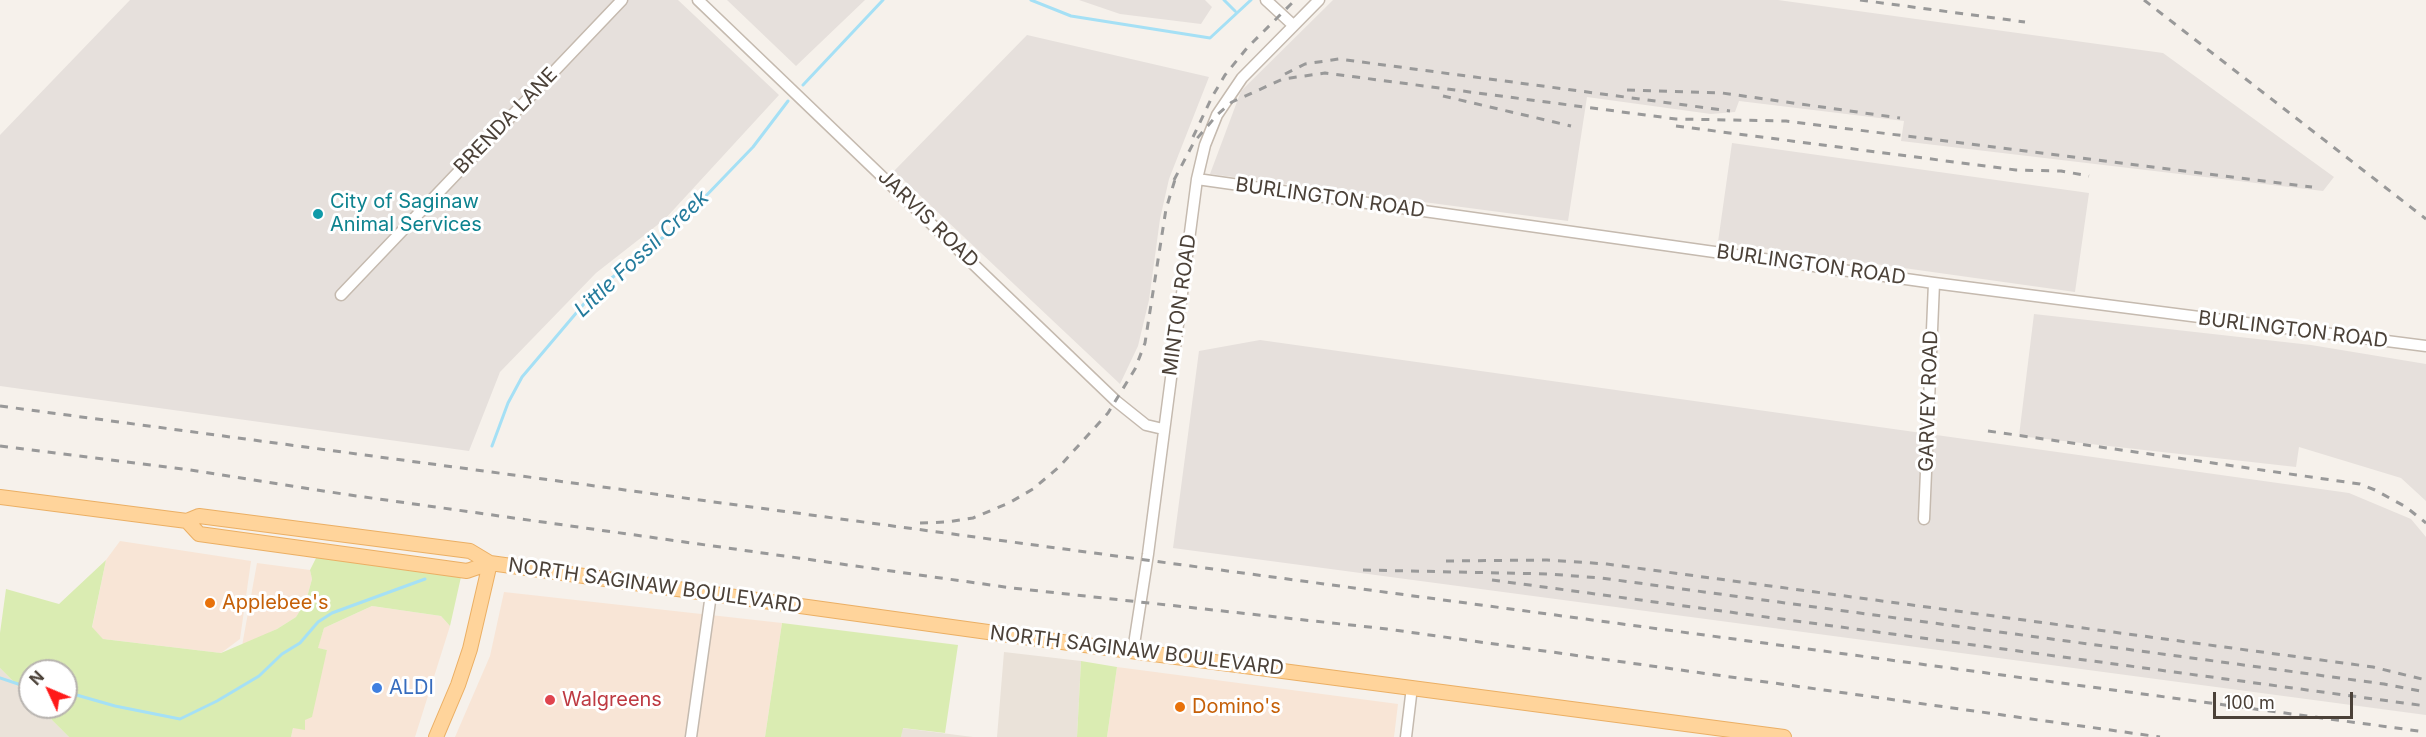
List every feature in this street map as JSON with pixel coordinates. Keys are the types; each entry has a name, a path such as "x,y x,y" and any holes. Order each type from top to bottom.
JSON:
{"main road":[{"name":"NORTH SAGINAW BOULEVARD","path":"0,497 186,521 199,516 470,551 490,563 1784,737"},
{"name":"NORTH SAGINAW BOULEVARD","path":"186,521 199,534 264,543 467,571 490,563"},
{"path":"436,737 470,649 490,563"}],"street":[{"name":"BRENDA LANE","path":"341,294 622,0"},
{"name":"JARVIS ROAD","path":"698,0 1116,401 1146,425 1163,429"},
{"name":"MINTON ROAD","path":"1133,651 1148,554 1197,179 1205,145 1227,97 1242,78 1319,0"},
{"path":"1268,1 1293,25"},
{"name":"BURLINGTON ROAD","path":"1197,179 1934,283 2426,346"},
{"name":"GARVEY ROAD","path":"1924,519 1934,283"},
{"path":"692,737 711,594"},
{"path":"1406,737 1412,687"}],"shaded area":[{"path":"130,0 678,0 779,95 665,219 596,273 500,372 469,451 0,386 0,135"},
{"path":"727,0 865,0 796,66"},
{"path":"1079,0 1205,0 1212,7 1201,24 1120,14"},
{"path":"1333,0 1778,0 2163,53 2334,177 2323,191 1901,141 1904,121 1739,101 1735,112 1711,114 1587,97 1568,221 1210,174 1241,91"},
{"path":"1027,35 1209,77 1169,179 1160,219 1149,300 1138,346 1120,384 894,171"},
{"path":"1732,143 2089,193 2075,292 1718,242"},
{"path":"2034,314 2311,345 2426,364 2426,501 2401,478 2299,447 2296,467 2019,436"},
{"path":"1260,340 2349,493 2411,519 2426,537 2426,715 1173,548 1199,351"},
{"path":"120,541 251,561 240,639 221,653 103,639 92,628 106,560"},
{"path":"257,563 310,570 312,579 306,601 296,617 242,646"},
{"path":"504,592 782,623 765,737 455,737 490,656"},
{"path":"372,606 441,616 450,626 415,737 291,737 293,728 305,720 327,650 317,649 324,628"},
{"path":"1004,652 1081,661 1077,737 997,737"},
{"path":"1117,667 1398,704 1394,737 1107,737"},
{"path":"0,668 18,686 18,719 51,719 69,737 0,737"},
{"path":"902,728 973,737 901,737"}],"green space":[{"path":"317,556 461,577 450,626 441,616 372,606 324,628 318,648 327,650 312,717 305,720 305,730 293,728 291,737 69,737 51,719 78,719 78,659 18,659 18,686 0,668 0,633 6,589 59,604 106,560 92,627 103,639 221,653 277,629 296,617 306,601 312,579 310,570"},
{"path":"782,623 958,645 945,733 903,728 901,737 765,737"},
{"path":"1081,661 1117,667 1107,737 1077,737"}],"waterway":[{"name":"Little Fossil Creek","path":"803,85 883,0"},
{"name":"Little Fossil Creek","path":"1031,0 1071,16 1210,38 1251,0"},
{"path":"1224,0 1235,11"},
{"name":"Little Fossil Creek","path":"492,446 508,403 522,377 594,292 676,227 753,147 788,101"},
{"name":"Little Fossil Creek","path":"78,695 115,706 180,719 217,701 259,676 282,654 300,643 318,622 332,613 425,579"},
{"name":"Little Fossil Creek","path":"0,678 18,684"}],"railway":[{"path":"1193,137 1225,75 1247,48 1295,0"},
{"path":"1860,0 2025,22"},
{"path":"2144,0 2426,219"},
{"path":"1285,74 1305,64 1339,59 1730,111"},
{"path":"1174,180 1194,142 1217,115 1232,102 1283,79 1325,73 1676,119 1786,121 2312,187"},
{"path":"1627,90 1722,93 1900,118"},
{"path":"1443,96 1571,126"},
{"path":"1676,126 2016,170 2061,171 2089,176"},
{"path":"920,523 973,518 1009,503 1033,489 1059,467 1108,413 1135,369 1145,343 1166,209 1177,173"},
{"path":"0,406 2426,732"},
{"path":"1988,431 2360,484 2406,507 2426,523"},
{"path":"0,446 190,470 343,494 1012,588 1387,629 2160,737"},
{"path":"1446,561 1547,560 1607,564 2373,667 2426,680"},
{"path":"1363,570 1550,574 1601,578 2384,684 2426,692"},
{"path":"1492,580 2426,706"}],"place":[{"name":"City of Saginaw Animal Services","path":"318,214"},
{"name":"Applebee's","path":"210,603"},
{"name":"ALDI","path":"377,688"},
{"name":"Walgreens","path":"550,700"},
{"name":"Domino's","path":"1180,707"}]}
